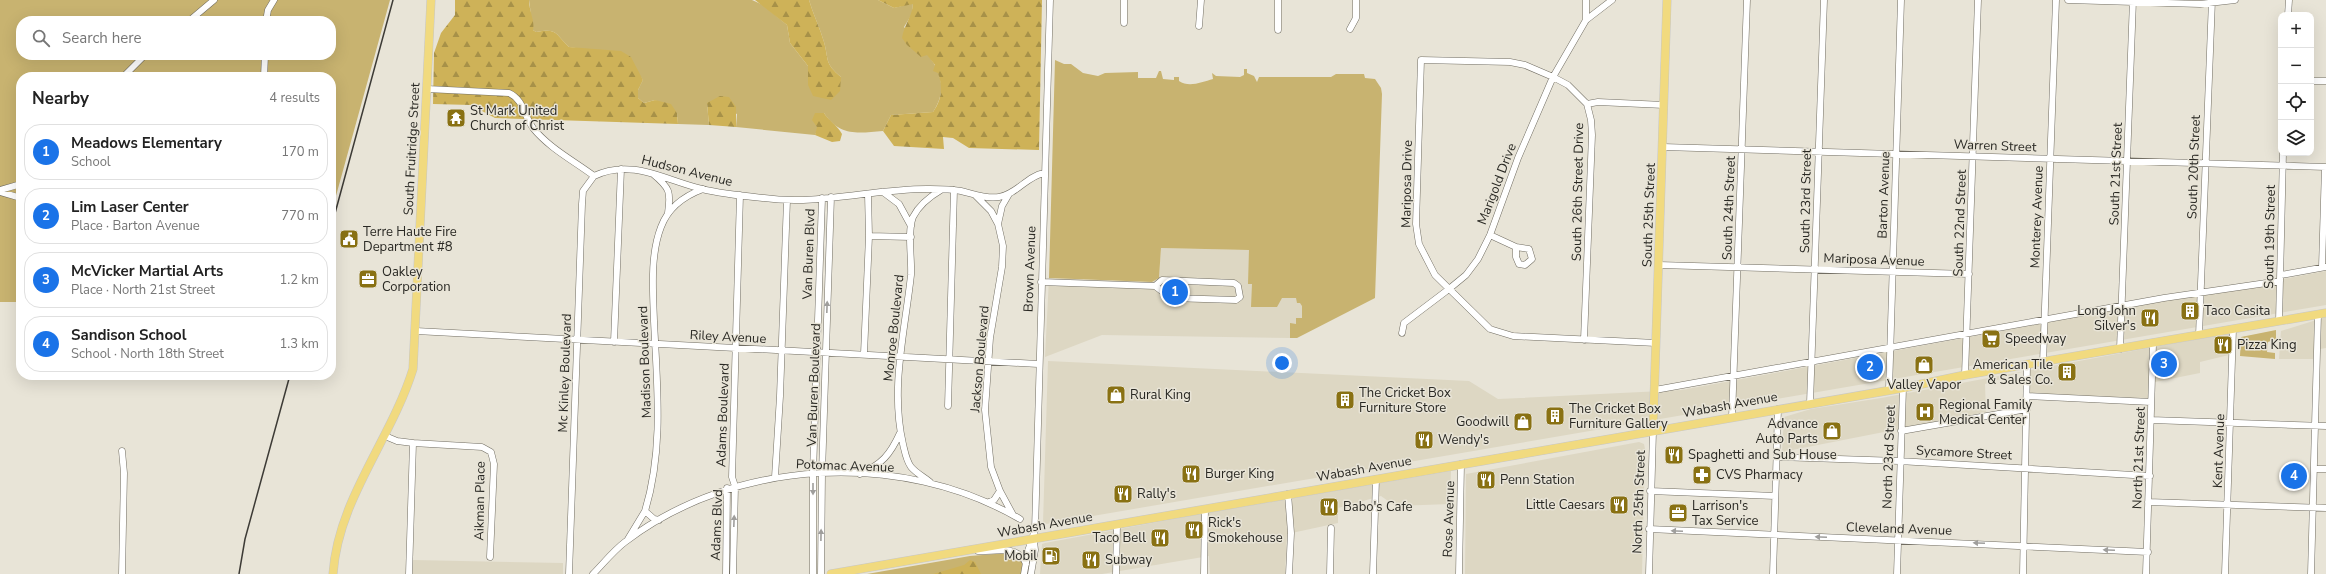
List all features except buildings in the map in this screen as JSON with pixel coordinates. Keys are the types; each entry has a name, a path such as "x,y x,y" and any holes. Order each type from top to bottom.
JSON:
{"main road":[{"name":"South Fruitridge Street","path":"333,574 338,538 349,506 406,394 413,369 431,0"},
{"name":"South 25th Street","path":"1654,431 1667,0"},
{"name":"Wabash Avenue","path":"831,574 1902,388 1965,375 2027,366 2322,313"}],"street":[{"path":"195,16 214,0"},
{"path":"267,16 268,10 274,0"},
{"name":"Brown Avenue","path":"1031,574 1035,550 1038,364 1050,0"},
{"path":"1124,0 1124,23"},
{"path":"1199,26 1200,0"},
{"path":"1278,0 1278,30"},
{"path":"1350,29 1356,18 1356,0"},
{"path":"1586,0 1586,20"},
{"name":"Marigold Drive","path":"1402,333 1404,323 1410,317 1449,289 1466,274 1478,259 1490,235 1518,158 1553,77 1586,20 1612,0"},
{"name":"South 24th Street","path":"1732,417 1747,0"},
{"name":"South 23rd Street","path":"1810,404 1816,270 1818,152 1824,0"},
{"name":"Barton Avenue","path":"1889,390 1901,0"},
{"name":"South 22nd Street","path":"1965,375 1978,0"},
{"name":"Monterey Avenue","path":"2043,363 2056,0"},
{"path":"2068,0 2212,2 2235,0"},
{"path":"2288,12 2289,0"},
{"name":"South 21st Street","path":"2120,349 2133,1"},
{"name":"South 20th Street","path":"2199,335 2212,2"},
{"path":"128,72 140,60"},
{"path":"264,72 265,60"},
{"name":"South 26th Street Drive","path":"1421,60 1510,62 1525,65 1568,85 1587,104 1591,120 1592,135 1584,340"},
{"name":"Mariposa Drive","path":"1421,60 1416,224 1419,244 1435,275 1490,329 1513,336 1656,343"},
{"path":"2314,81 2326,81"},
{"path":"427,89 509,93 515,96 523,107 532,126 542,138 594,176"},
{"path":"1587,104 1598,102 1664,105"},
{"name":"Warren Street","path":"1663,147 2326,167"},
{"name":"South 19th Street","path":"2279,321 2283,156"},
{"path":"1655,390 2281,278 2324,267 2326,167"},
{"path":"614,342 621,169"},
{"name":"Hudson Avenue","path":"594,176 611,170 638,170 703,189 787,200 883,192 943,190 954,190 992,197 1010,194 1037,174 1044,173"},
{"name":"Madison Boulevard","path":"625,542 645,511 653,479 658,434 653,290 655,264 661,228 668,213 671,196 668,189 652,173"},
{"name":"Mc Kinley Boulevard","path":"570,573 583,191 594,176"},
{"path":"0,191 16,186"},
{"name":"Madison Boulevard","path":"668,213 692,193 703,189"},
{"path":"911,226 916,212 927,199 943,190"},
{"path":"948,406 954,190"},
{"path":"0,191 16,196"},
{"name":"Monroe Boulevard","path":"883,192 899,204 911,226 912,237 911,276 900,357 898,398 900,433 906,458 911,466 932,482"},
{"path":"864,354 869,236 868,194"},
{"name":"Jackson Boulevard","path":"998,224 1002,206 1010,194"},
{"name":"Adams Boulevard","path":"733,574 735,486 732,477 740,195"},
{"name":"Jackson Boulevard","path":"976,195 991,211 998,224 1003,246 1002,266 989,361 985,410 991,467 1000,491 1013,515"},
{"name":"Van Buren Boulevard","path":"821,574 822,473 831,197"},
{"name":"Van Buren Blvd","path":"813,574 813,473 822,198"},
{"path":"775,477 782,350 787,200"},
{"path":"1490,235 1516,247"},
{"path":"869,236 912,237"},
{"name":"Mariposa Avenue","path":"1659,265 1969,274"},
{"path":"1041,282 1155,286 1171,298 1236,300 1240,297 1238,286 1234,283 1162,280 1155,286"},
{"path":"2311,574 2315,425 2322,313"},
{"name":"Kent Avenue","path":"2225,574 2229,505 2233,329"},
{"name":"Riley Avenue","path":"416,331 1038,364"},
{"name":"North 21st Street","path":"2146,574 2148,552 2148,502 2153,344"},
{"path":"2022,574 2027,366"},
{"name":"North 23rd Street","path":"1897,574 1902,388"},
{"path":"2027,396 2151,402"},
{"path":"1773,574 1778,409"},
{"path":"1900,431 2027,409"},
{"path":"2151,420 2326,426"},
{"name":"North 25th Street","path":"1649,574 1650,491 1654,431"},
{"name":"Monroe Boulevard","path":"859,474 882,462 892,450 900,433"},
{"name":"Aikman Place","path":"385,436 397,441 413,444 482,447 491,452 494,464 490,557"},
{"path":"409,574 413,444"},
{"path":"122,451 124,473 122,574"},
{"name":"Sycamore Street","path":"1777,457 1899,461 2150,476"},
{"name":"Rose Avenue","path":"1458,574 1461,464"},
{"path":"2314,469 2326,469"},
{"name":"Potomac Avenue","path":"593,574 625,542 659,520 735,486 775,477 813,473 859,474 932,482 989,502 1020,519"},
{"name":"Adams Blvd","path":"726,574 726,490 732,477"},
{"path":"1373,574 1376,479"},
{"path":"989,502 994,500 1000,491"},
{"path":"1650,491 1775,496"},
{"path":"1288,494 1291,533 1289,574"},
{"path":"2148,502 2326,508"},
{"path":"1204,574 1205,509"},
{"path":"645,511 654,519 659,520"},
{"path":"1116,574 1117,525"},
{"path":"1330,574 1332,528"},
{"name":"Cleveland Avenue","path":"1650,529 2023,545 2148,552"},
{"path":"727,539 734,539"},
{"name":"Brown Avenue","path":"1024,574 1028,551 1034,539"},
{"path":"967,551 1014,551 1022,556 1026,565"}],"shaded area":[{"path":"0,0 390,0 336,196 336,72 16,72 16,302 0,302"},
{"path":"529,0 752,0 763,5 787,25 790,43 808,66 808,85 841,77 829,65 822,37 809,0 878,0 894,8 913,3 912,14 904,27 929,56 935,66 940,77 941,88 939,99 933,112 891,115 883,131 858,133 843,130 830,121 824,113 815,135 736,127 737,114 707,103 709,125 678,124 677,113 655,100 644,103 638,98 638,90 643,80 638,73 583,49 569,47 552,31 536,32 533,30"},
{"path":"1055,60 1064,64 1071,64 1083,73 1098,76 1105,73 1138,72 1138,78 1156,78 1159,71 1161,71 1163,79 1174,80 1174,77 1179,77 1179,81 1187,84 1196,84 1213,79 1212,73 1216,76 1240,77 1244,75 1244,69 1247,69 1247,73 1254,76 1257,82 1259,77 1331,77 1336,74 1364,74 1365,78 1375,79 1381,88 1382,94 1375,298 1297,338 1290,338 1290,323 1296,324 1296,318 1302,318 1302,306 1300,303 1297,303 1296,298 1282,298 1277,307 1251,307 1252,284 1248,284 1249,250 1161,248 1159,278 1152,282 1049,278"},
{"path":"1304,238 1302,319 1296,324 1290,324 1290,338 1102,335 1045,357 1049,278 1152,282 1159,278 1161,248 1249,250"},
{"path":"2326,271 2326,305 1046,524 1043,523 1048,361 1469,381 1498,399 1682,390"},
{"path":"2326,317 2326,348 2314,350 2313,359 2279,359 2281,331"},
{"path":"2276,330 2276,339 2268,342 2267,352 2275,353 2275,359 2240,356 2241,337"},
{"path":"2229,333 2229,355 2200,362 2200,373 2150,383 2148,398 2023,396 2025,371"},
{"path":"2024,371 1985,384 1986,412 1782,452 1784,417 1811,409 1881,398"},
{"path":"1639,442 1644,444 1645,449 1642,574 1465,574 1466,474"},
{"path":"1451,471 1450,504 1395,506 1381,496 1338,508 1338,523 1287,534 1285,574 1210,574 1209,556 1102,574 1040,574 1042,544 1045,543 1195,515"},
{"path":"1008,553 1022,559 1024,566 1022,574 867,574 970,556"},
{"path":"413,560 563,563 563,574 413,574"}],"green space":[{"path":"455,0 529,0 533,30 536,32 552,31 569,47 621,51 631,57 643,80 638,90 638,98 644,103 655,100 671,104 677,113 678,124 495,118 471,105 433,104 434,53 441,33 455,15"},
{"path":"755,0 809,0 822,37 829,65 841,77 840,91 831,100 813,96 808,85 808,66 790,43 787,25"},
{"path":"878,0 1042,0 1039,150 969,148 953,138 943,137 944,149 894,146 883,131 891,115 933,112 940,98 941,83 938,73 933,71 935,65 927,55 921,57 907,45 902,38 913,4 894,8"},
{"path":"720,96 729,97 736,107 736,127 709,125 707,103"},
{"path":"815,113 824,113 838,128 842,134 840,141 832,142 815,135 817,127 812,120"},
{"path":"970,560 975,562 981,574 933,574 964,565"}],"railway":[{"path":"336,210 393,0"},
{"path":"239,574 245,539 289,380"}],"place":[{"name":"St Mark United Church of Christ","path":"456,118"},
{"name":"Terre Haute Fire Department #8","path":"349,239"},
{"name":"Oakley Corporation","path":"368,279"},
{"name":"Meadows Elementary","path":"1175,292"},
{"name":"Taco Casita","path":"2190,311"},
{"name":"Long John Silver's","path":"2150,318"},
{"name":"Speedway","path":"1991,339"},
{"name":"Pizza King","path":"2223,345"},
{"name":"McVicker Martial Arts","path":"2164,364"},
{"name":"Valley Vapor","path":"1924,365"},
{"name":"Lim Laser Center","path":"1870,367"},
{"name":"American Tile & Sales Co.","path":"2067,372"},
{"name":"Rural King","path":"1116,395"},
{"name":"The Cricket Box Furniture Store","path":"1345,400"},
{"name":"Regional Family Medical Center","path":"1925,412"},
{"name":"The Cricket Box Furniture Gallery","path":"1555,416"},
{"name":"Goodwill","path":"1523,422"},
{"name":"Advance Auto Parts","path":"1832,431"},
{"name":"Wendy's","path":"1424,440"},
{"name":"Spaghetti and Sub House","path":"1674,455"},
{"name":"Burger King","path":"1191,474"},
{"name":"CVS Pharmacy","path":"1702,475"},
{"name":"Sandison School","path":"2294,476"},
{"name":"Penn Station","path":"1486,480"},
{"name":"Rally's","path":"1123,494"},
{"name":"Little Caesars","path":"1619,505"},
{"name":"Babo's Cafe","path":"1329,507"},
{"name":"Larrison's Tax Service","path":"1678,513"},
{"name":"Rick's Smokehouse","path":"1194,530"},
{"name":"Taco Bell","path":"1160,538"},
{"name":"Mobil","path":"1051,556"},
{"name":"Subway","path":"1091,560"}]}
